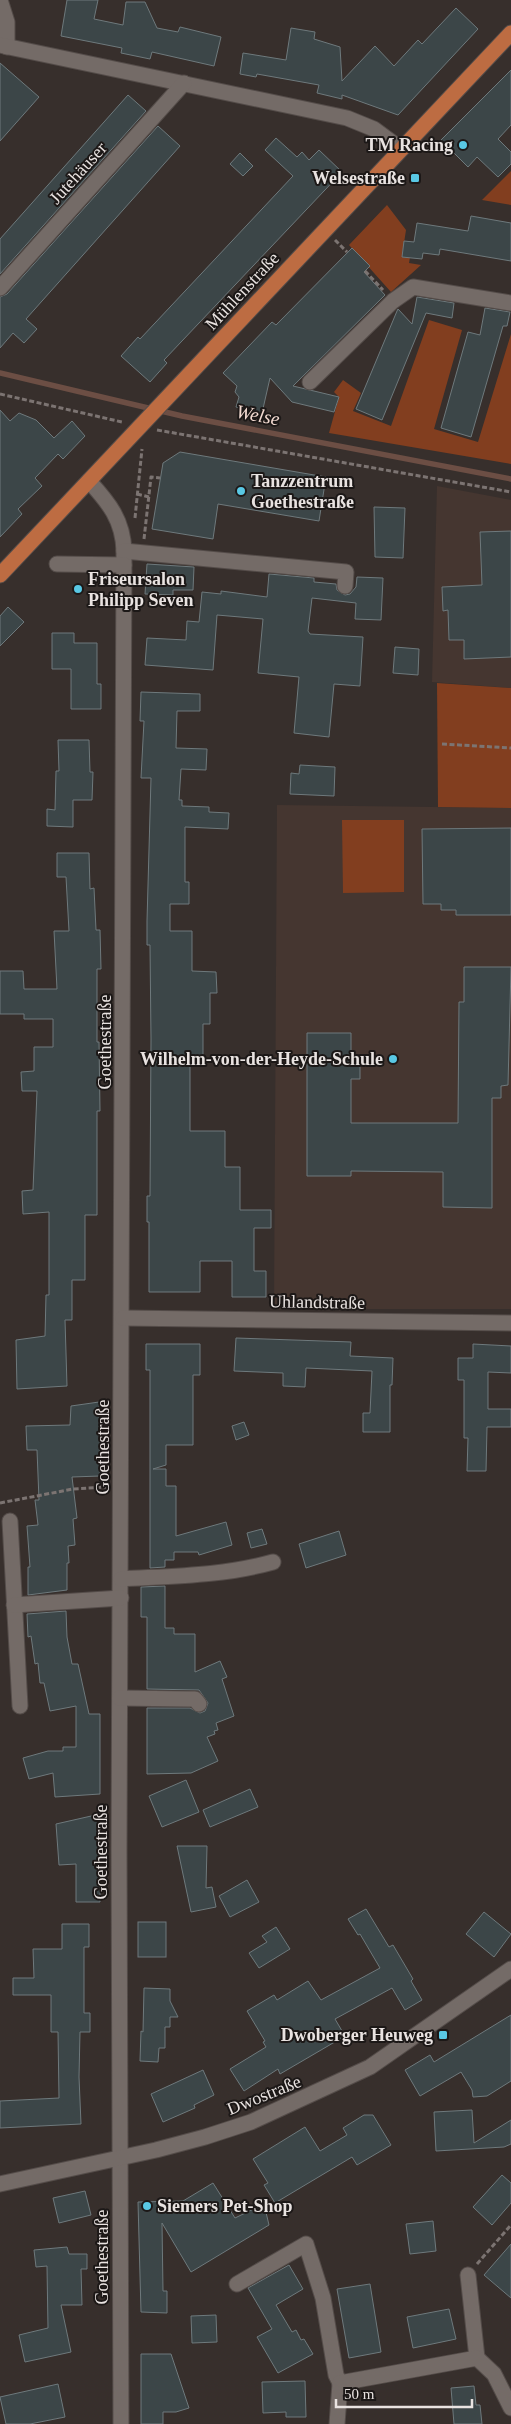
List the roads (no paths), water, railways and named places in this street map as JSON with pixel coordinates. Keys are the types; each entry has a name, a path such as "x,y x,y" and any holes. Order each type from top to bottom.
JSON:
{"main road":[{"name":"Mühlenstraße","path":"0,575 511,33"}],"street":[{"path":"0,0 7,22 4,46 347,118 374,129 400,149"},
{"name":"Jutehäuser","path":"0,288 184,83"},
{"path":"310,382 393,301 413,287 511,304"},
{"name":"Goethestraße","path":"89,481 110,504 119,519 124,558 120,1698 121,2424"},
{"path":"58,564 124,558 346,572 344,586"},
{"name":"Uhlandstraße","path":"122,1318 511,1324"},
{"path":"10,1521 20,1706"},
{"path":"121,1579 219,1573 247,1569 273,1562"},
{"path":"14,1605 121,1598"},
{"path":"120,1698 195,1699 199,1704"},
{"name":"Dwostraße","path":"0,2184 120,2158 205,2137 251,2122 370,2067 511,1969"},
{"path":"237,2284 306,2244 323,2298 336,2375 340,2383 337,2424"},
{"path":"468,2276 477,2358 494,2374 511,2408"},
{"path":"340,2383 477,2358"}],"waterway":[{"name":"Welse","path":"0,373 182,416 511,479"}],"place":[{"name":"TM Racing","path":"463,145"},
{"name":"Welsestraße","path":"415,178"},
{"name":"Tanzzentrum Goethestraße","path":"241,491"},
{"name":"Friseursalon Philipp Seven","path":"78,589"},
{"name":"Wilhelm-von-der-Heyde-Schule","path":"393,1059"},
{"name":"Dwoberger Heuweg","path":"443,2035"},
{"name":"Siemers Pet-Shop","path":"147,2206"}]}
